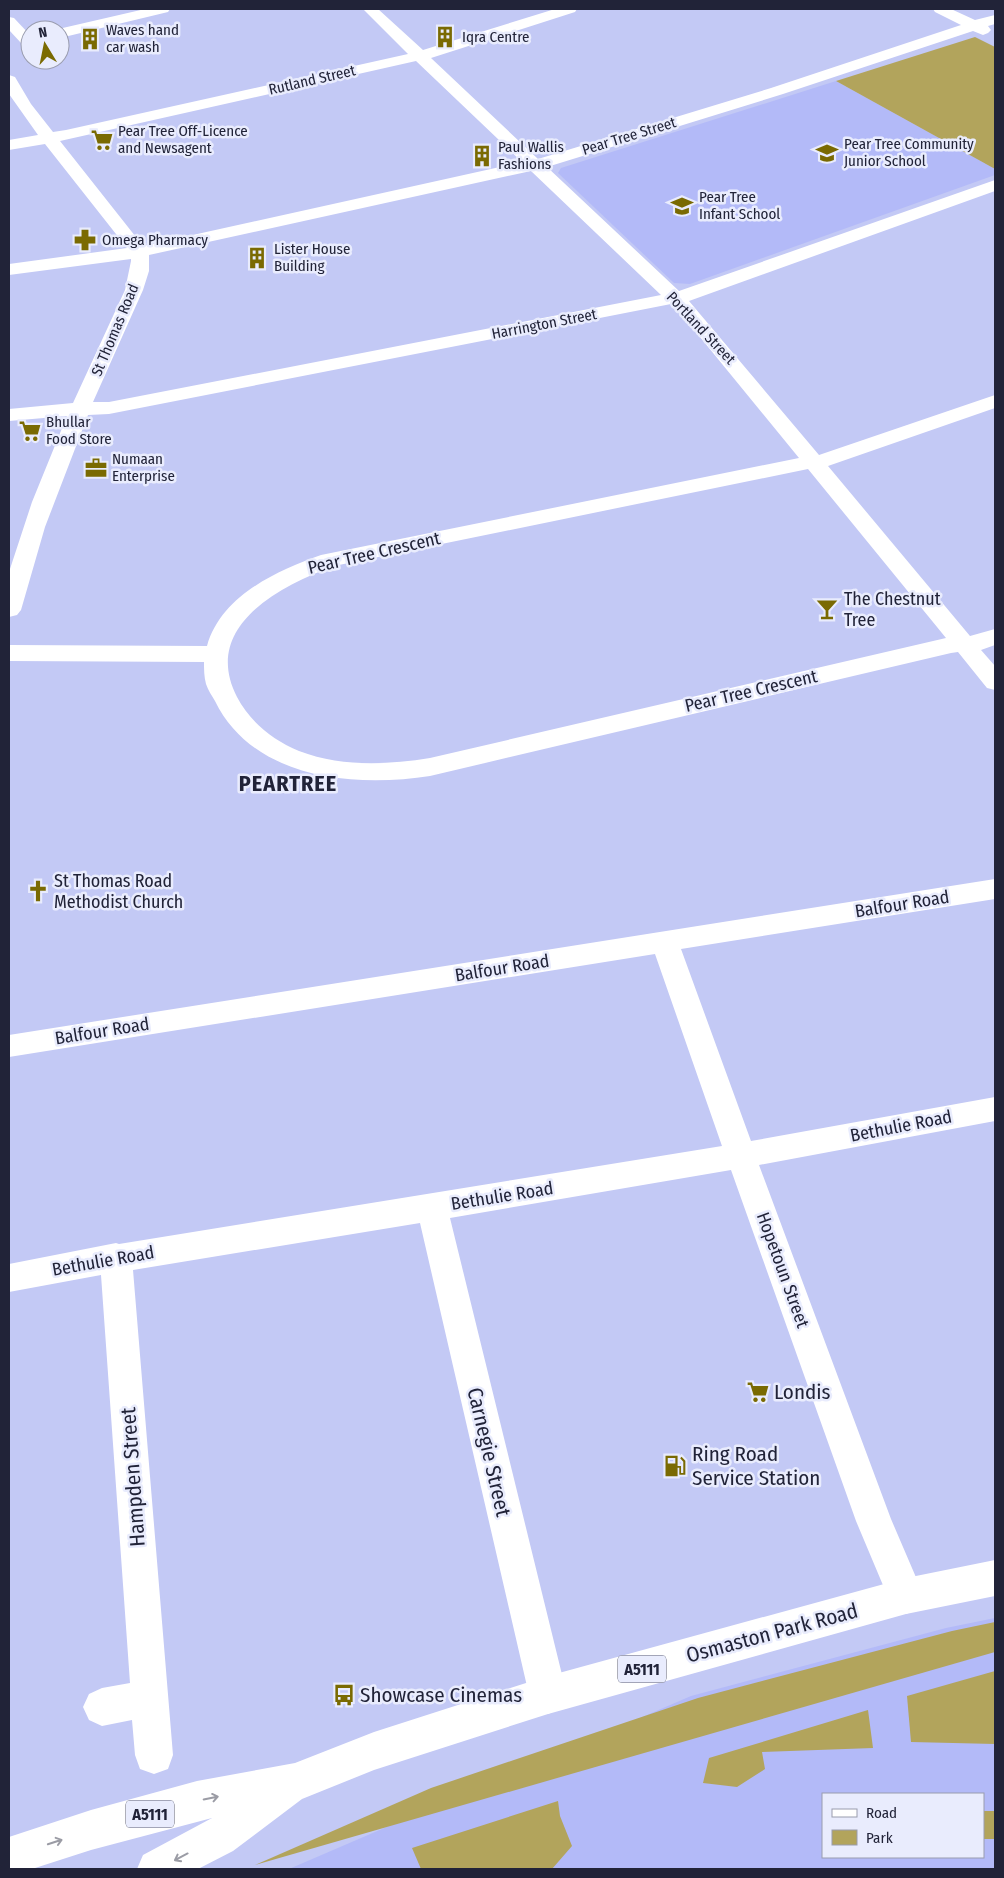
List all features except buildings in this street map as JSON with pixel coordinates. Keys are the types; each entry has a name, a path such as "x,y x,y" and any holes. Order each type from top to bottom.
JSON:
{"main road":[{"path":"70,31 163,9"},
{"name":"Portland Street","path":"370,9 696,319 995,682"},
{"name":"Rutland Street","path":"9,145 50,138 421,56 570,9"},
{"path":"940,9 995,36"},
{"name":"Pear Tree Street","path":"9,270 140,252 533,165 777,91 995,19"},
{"path":"9,21 20,32"},
{"path":"9,80 16,94 140,252"},
{"name":"Harrington Street","path":"9,415 54,410 108,408 674,298 699,292 995,185"},
{"name":"St Thomas Road","path":"9,610 34,526 80,410 130,299 139,272 140,252"},
{"name":"Pear Tree Crescent","path":"995,401 828,460 329,560 312,565 266,588 242,607 227,627 215,654 214,673 218,689 237,719 256,737 297,760 355,773 380,773 430,767 951,644 979,643 995,636"},
{"path":"9,529 34,526"},
{"path":"9,653 215,654"},
{"name":"Balfour Road","path":"9,1046 995,889"},
{"name":"Hopetoun Street","path":"666,942 741,1156 874,1521 906,1596"},
{"name":"Bethulie Road","path":"9,1278 116,1257 432,1208 741,1156 995,1109"},
{"name":"Carnegie Street","path":"432,1208 548,1695"},
{"name":"Hampden Street","path":"116,1257 154,1755"},
{"name":"Osmaston Park Road","path":"9,1857 91,1830 197,1801 295,1782 383,1748 548,1695 906,1596 995,1578"},
{"path":"102,1708 150,1698"},
{"name":"Osmaston Park Road","path":"157,1869 219,1837 295,1782"}],"shaded area":[{"path":"836,81 995,169 995,175 690,284 674,283 558,173 561,168"},
{"path":"995,1618 995,1869 289,1869 691,1696 946,1628"}],"green space":[{"path":"975,37 995,47 995,169 836,81"},
{"path":"995,1622 995,1652 255,1865 431,1788 698,1698 952,1631"},
{"path":"995,1671 995,1744 911,1742 907,1696"},
{"path":"868,1710 873,1748 762,1752 765,1769 737,1787 703,1783 709,1758"},
{"path":"558,1801 560,1816 572,1846 552,1869 421,1869 412,1848"},
{"path":"984,1811 995,1811 995,1839 984,1839"}],"place":[{"name":"Iqra Centre","path":"445,37"},
{"name":"Waves hand car wash","path":"90,39"},
{"name":"Pear Tree Off-Licence and Newsagent","path":"102,140"},
{"name":"Pear Tree Community Junior School","path":"827,153"},
{"name":"Paul Wallis Fashions","path":"482,156"},
{"name":"Pear Tree Infant School","path":"682,206"},
{"name":"Omega Pharmacy","path":"85,240"},
{"name":"Lister House Building","path":"257,258"},
{"name":"Bhullar Food Store","path":"30,431"},
{"name":"Numaan Enterprise","path":"96,468"},
{"name":"The Chestnut Tree","path":"827,609"},
{"name":"St Thomas Road Methodist Church","path":"38,891"},
{"name":"Londis","path":"758,1392"},
{"name":"Ring Road Service Station","path":"675,1466"},
{"name":"Showcase Cinemas","path":"344,1695"}],"district":[{"name":"PEARTREE","path":"288,783"}]}
